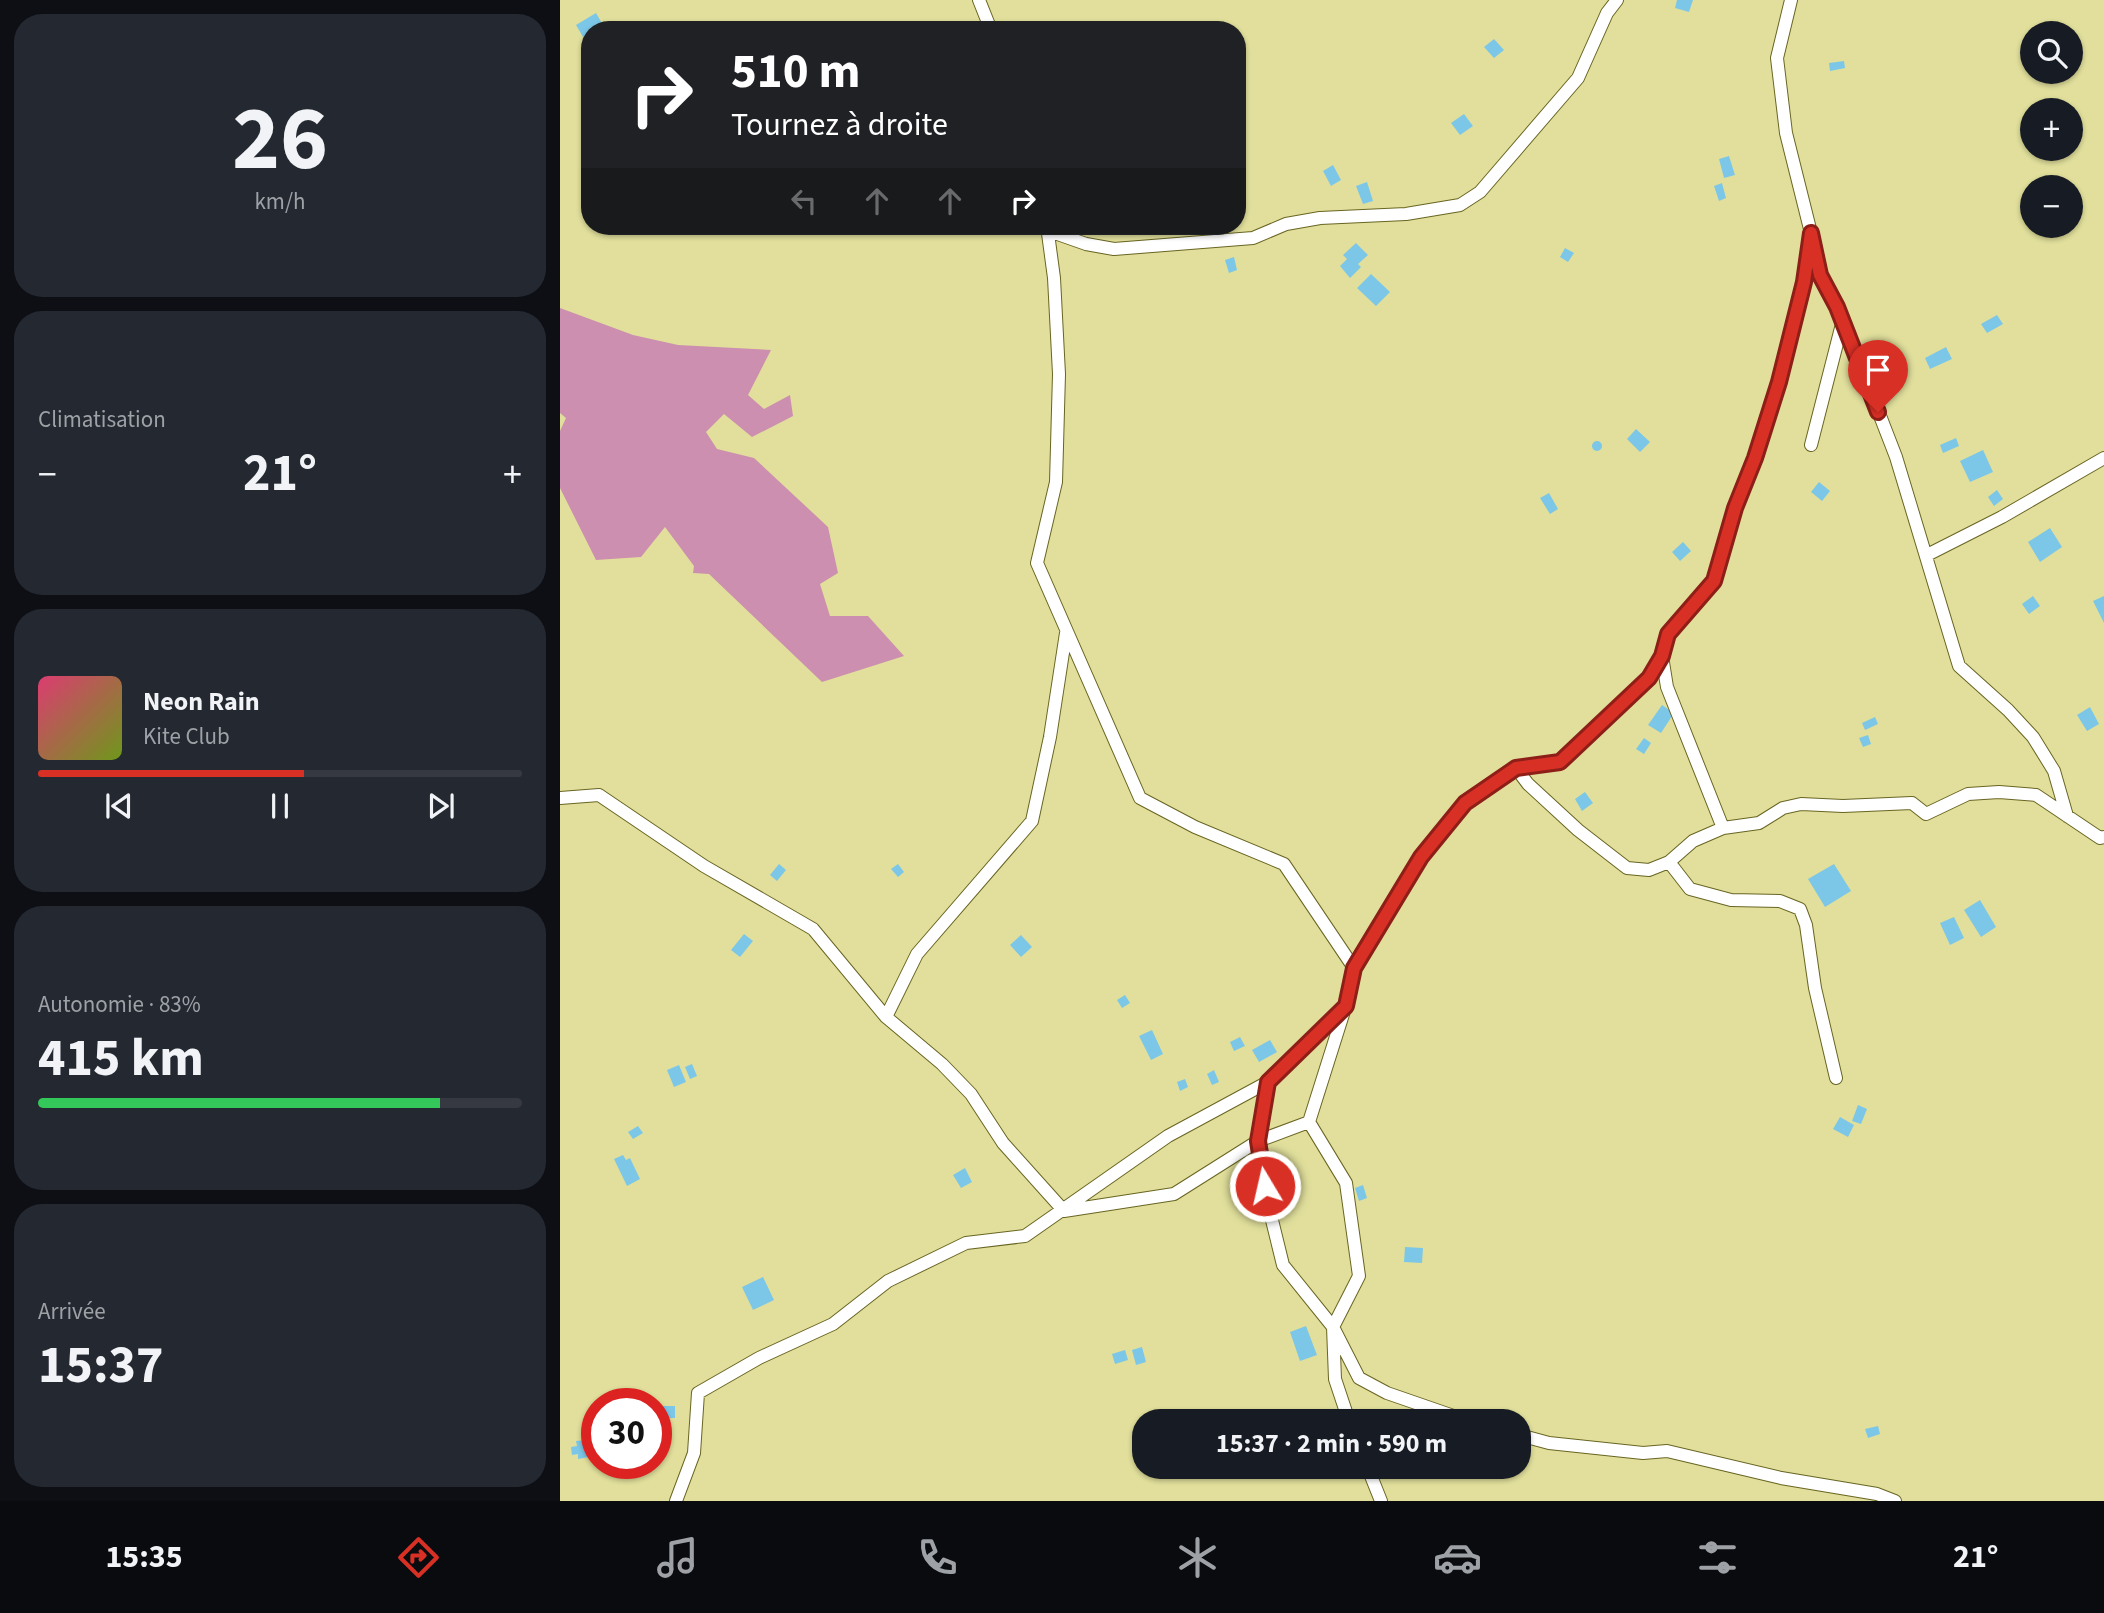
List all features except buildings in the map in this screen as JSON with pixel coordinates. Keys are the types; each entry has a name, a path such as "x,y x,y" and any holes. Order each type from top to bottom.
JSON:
{"street":[{"path":"1065,235 1086,244 1114,248 1253,238 1286,224 1320,218 1406,214 1460,205 1480,192 1578,78 1607,13 1617,0"},
{"path":"1791,0 1777,58 1786,133 1820,275 1843,320 1896,457 1959,666 2007,709 2033,737 2054,771 2067,816"},
{"path":"984,2 989,21"},
{"path":"1345,1409 1335,1379 1333,1326 1359,1276 1346,1183 1309,1122 1346,1006 1354,968 1421,857 1465,803 1516,768 1560,762 1649,678 1662,656 1668,634 1714,581 1735,508 1755,458 1779,382 1804,282 1811,233"},
{"path":"1049,235 1059,374 1056,482 1037,563 1140,798 1195,827 1284,864 1354,968"},
{"path":"1811,445 1843,320"},
{"path":"1927,555 2002,517 2104,458"},
{"path":"886,1017 917,954 1032,821 1050,737 1066,632"},
{"path":"1662,656 1667,687 1723,828"},
{"path":"1516,768 1528,784 1578,830 1627,868 1649,870 1669,862 1693,841 1723,828 1759,823 1783,808 1801,804 1843,806 1912,803 1926,814 1968,794 1999,792 2036,795 2100,838 2104,837"},
{"path":"560,799 599,795 704,866 813,929 886,1017 942,1063 971,1094 1003,1143 1064,1211"},
{"path":"1669,862 1690,889 1731,900 1780,901 1800,909 1806,925 1815,988 1836,1078"},
{"path":"676,1501 694,1453 698,1393 759,1358 833,1324 888,1281 966,1243 1025,1236 1168,1136 1268,1082 1346,1006"},
{"path":"1268,1082 1258,1141 1269,1208 1283,1265 1333,1326 1359,1378 1387,1393 1433,1409"},
{"path":"1064,1211 1174,1195 1258,1141 1309,1122"},
{"path":"1531,1438 1549,1443 1643,1453 1667,1451 1781,1478 1877,1494 1895,1501"},
{"path":"1372,1479 1381,1501"}],"shaded area":[{"path":"560,308 633,335 678,345 771,350 748,395 764,409 790,395 793,416 752,437 724,414 706,432 717,449 754,458 828,527 838,573 820,584 830,616 868,616 904,656 822,682 709,574 693,573 694,566 665,527 641,557 596,560 560,488 560,431 566,418 560,413"}],"route":[{"path":"1265,1186 1258,1141 1268,1082 1346,1006 1354,968 1421,857 1465,803 1516,768 1560,762 1649,678 1662,656 1668,634 1714,581 1735,508 1755,458 1779,382 1804,282 1811,233 1820,275 1837,307 1878,412"}]}
